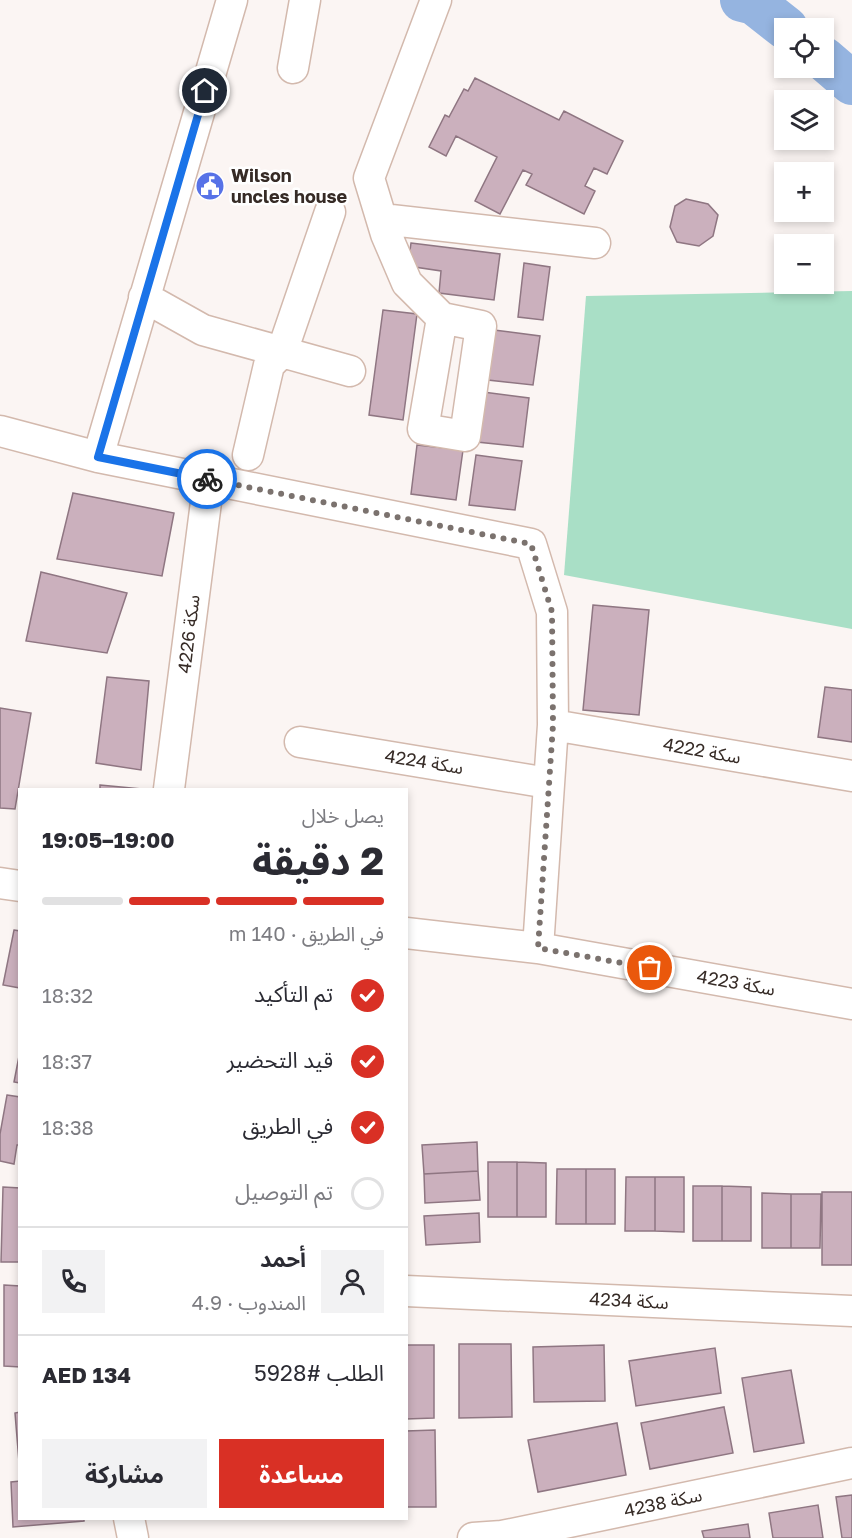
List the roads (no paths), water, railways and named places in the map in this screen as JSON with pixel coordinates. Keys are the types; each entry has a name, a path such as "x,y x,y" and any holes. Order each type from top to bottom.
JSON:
{"street":[{"path":"98,457 232,0"},
{"path":"293,68 304,0"},
{"path":"436,0 369,178 407,283 442,318"},
{"path":"248,455 269,365 282,352 330,212"},
{"path":"382,219 595,243"},
{"path":"144,297 203,330 350,371"},
{"path":"0,431 98,457 531,544 552,612 553,725 538,948"},
{"name":"سكة 4226","path":"169,788 208,479"},
{"name":"سكة 4222","path":"553,725 852,776"},
{"name":"سكة 4224","path":"300,742 548,783"},
{"path":"0,883 18,886"},
{"name":"سكة 4223","path":"408,933 538,948 852,1004"},
{"name":"سكة 4234","path":"408,1291 852,1311"},
{"name":"سكة 4238","path":"473,1538 502,1536 852,1463"},
{"path":"129,1520 133,1538"}],"waterway":[{"path":"742,0 754,3 774,19"},
{"path":"834,68 852,83"}],"place":[{"name":"Wilson uncles house","path":"210,186"}]}
